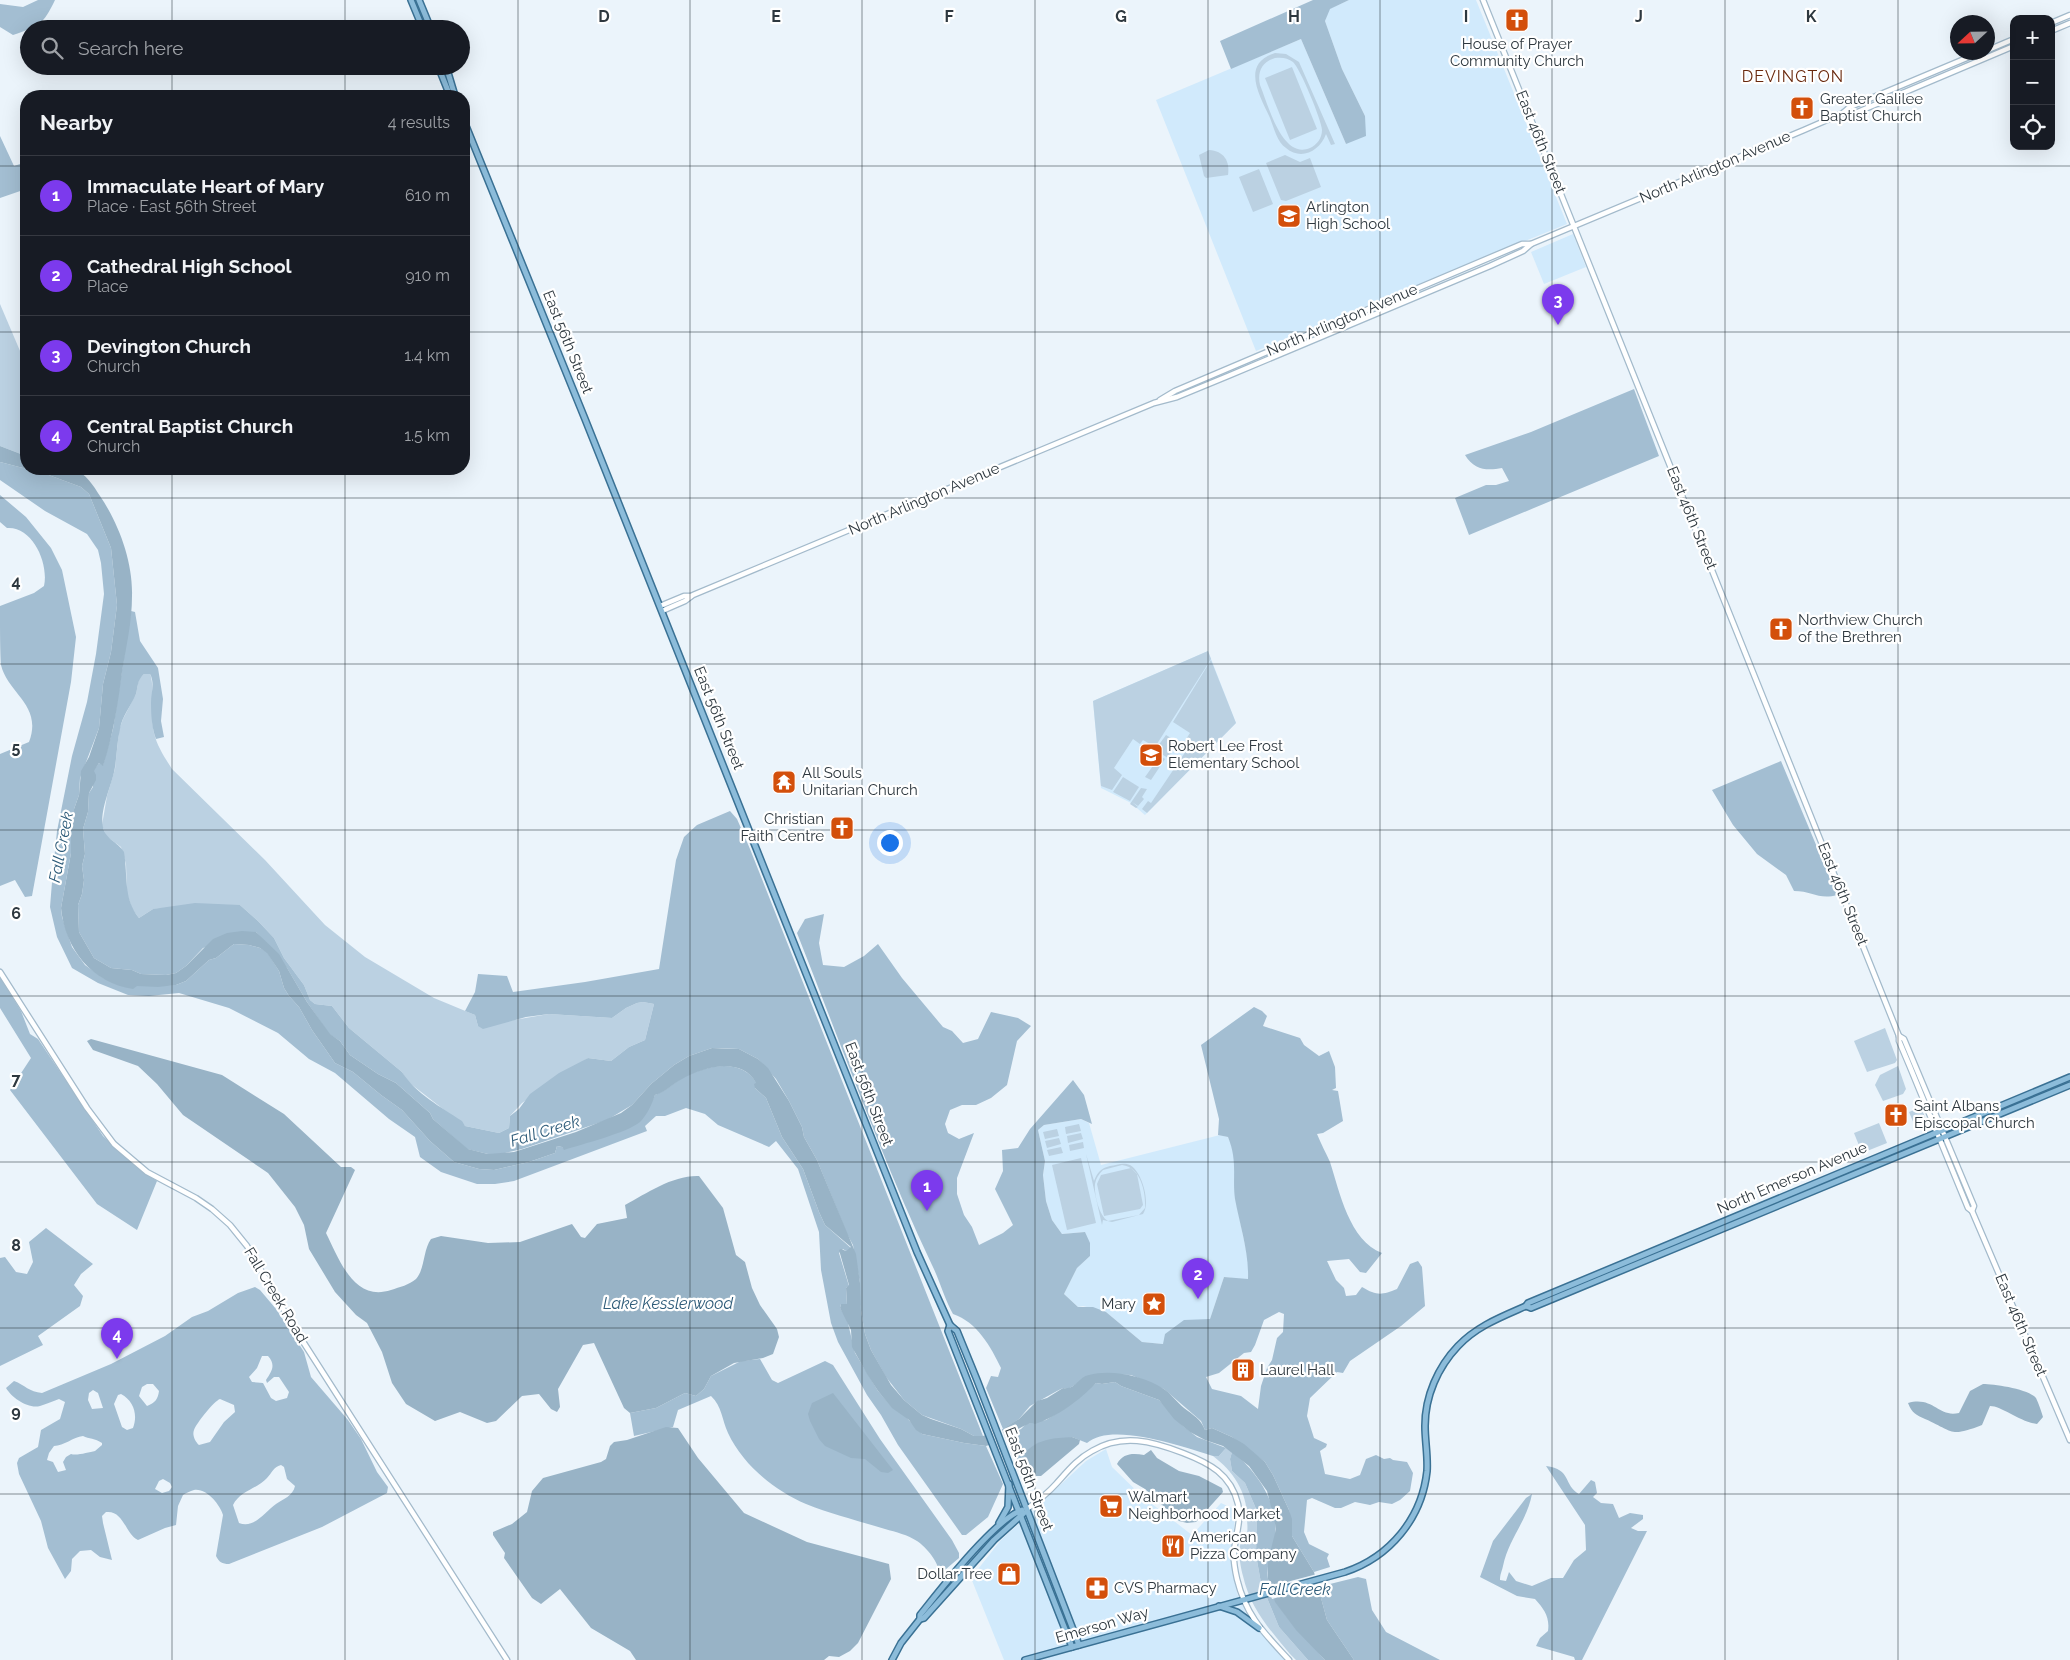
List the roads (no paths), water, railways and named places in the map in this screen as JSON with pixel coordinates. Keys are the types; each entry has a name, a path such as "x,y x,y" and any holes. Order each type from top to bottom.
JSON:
{"main road":[{"path":"411,0 419,20"},
{"path":"419,0 427,20"},
{"name":"East 46th Street","path":"1483,0 1936,1132 1968,1208 1972,1210 2070,1440"},
{"path":"2055,21 2070,15"},
{"path":"2055,30 2070,24"},
{"path":"1995,47 2010,41"},
{"name":"North Arlington Avenue","path":"1843,113 1853,114 2010,48"},
{"name":"North Arlington Avenue","path":"661,609 685,601 693,595 1154,403 1211,383 1490,266 1523,251 1531,244 1843,113 1850,107 1962,60"},
{"path":"442,75 448,90"},
{"path":"449,75 453,90"},
{"name":"East 56th Street","path":"470,136 917,1252 950,1325 957,1331 1079,1645"},
{"name":"North Arlington Avenue","path":"1154,403 1174,391 1522,244 1531,244"},
{"name":"Fall Creek Road","path":"0,972 87,1108 114,1144 145,1171 196,1198 212,1209 228,1222 247,1246 293,1326 507,1660"},
{"name":"East 46th Street","path":"1899,1036 1904,1039 1945,1136 1974,1206 1972,1210"},
{"name":"North Emerson Avenue","path":"1244,1599 1349,1571 1377,1557 1394,1542 1405,1529 1416,1509 1424,1485 1427,1459 1426,1418 1430,1394 1439,1372 1452,1353 1470,1334 1492,1321 1526,1306 1528,1302 2070,1077"},
{"name":"North Emerson Avenue","path":"1526,1306 1531,1308 2070,1085"},
{"name":"East 56th Street","path":"950,1325 948,1330 1020,1510 1050,1595 1072,1647"},
{"path":"920,1619 930,1612 994,1540 1048,1492 1083,1456 1096,1448 1115,1442 1148,1441 1197,1458 1220,1472 1229,1483 1237,1500 1239,1518 1234,1560 1244,1599 1250,1614 1259,1628"},
{"path":"892,1660 900,1643 920,1619 920,1615 997,1526 1007,1510 1009,1484"},
{"path":"997,1526 1020,1510 1027,1509"},
{"name":"Emerson Way","path":"1025,1660 1244,1599"},
{"path":"1219,1606 1237,1612 1259,1628 1290,1660"}],"water":[{"path":"0,446 20,454 20,467 0,462"},
{"name":"Fall Creek","path":"49,475 83,475 92,484 107,507 119,531 124,544 132,583 131,615 115,720 103,766 99,763 94,771 96,780 89,793 88,812 83,829 85,854 82,866 84,880 78,905 79,932 94,958 111,968 132,970 141,974 166,975 176,973 186,966 213,939 227,933 256,932 279,954 307,1002 330,1034 340,1041 350,1055 378,1074 396,1083 430,1113 433,1119 468,1149 488,1154 514,1152 576,1132 621,1113 632,1105 651,1084 674,1065 689,1056 712,1048 739,1049 758,1059 768,1068 789,1101 802,1127 804,1137 817,1160 856,1254 865,1334 871,1350 891,1385 904,1400 922,1415 961,1429 974,1436 983,1436 1001,1430 1019,1419 1037,1401 1047,1398 1063,1388 1071,1387 1085,1376 1098,1373 1118,1373 1138,1377 1156,1384 1194,1415 1205,1430 1212,1428 1232,1437 1244,1444 1265,1462 1289,1510 1292,1519 1292,1536 1314,1572 1327,1620 1354,1660 1325,1660 1296,1630 1275,1602 1268,1579 1268,1561 1276,1529 1274,1518 1267,1491 1249,1466 1223,1446 1205,1440 1190,1432 1174,1419 1159,1400 1115,1382 1096,1383 1083,1396 1060,1412 1043,1421 1026,1425 1013,1432 1005,1440 986,1446 922,1434 916,1430 909,1420 892,1408 878,1391 852,1347 851,1330 840,1308 841,1304 847,1304 846,1288 849,1285 839,1250 846,1251 851,1247 825,1225 803,1169 782,1137 766,1098 755,1088 754,1084 756,1083 750,1075 741,1069 722,1066 700,1071 682,1079 655,1095 649,1109 640,1122 615,1134 564,1150 562,1147 557,1146 555,1153 529,1162 494,1170 479,1169 454,1162 430,1141 402,1110 353,1072 335,1063 312,1030 299,1007 284,988 279,971 267,953 260,948 234,944 216,958 209,960 186,981 176,985 158,987 137,986 133,989 105,980 93,972 83,962 68,937 61,908 71,853 71,826 74,822 74,809 79,795 81,771 89,757 99,728 103,684 111,652 117,605 111,548 89,494 81,487"},
{"name":"Lake Kesslerwood","path":"91,1039 222,1075 284,1114 341,1167 351,1167 355,1170 326,1233 343,1267 358,1285 367,1290 378,1292 391,1290 416,1279 421,1270 428,1243 431,1239 441,1236 488,1243 520,1242 572,1224 581,1237 585,1238 597,1224 627,1218 625,1205 651,1190 680,1178 699,1176 723,1208 736,1255 745,1262 752,1288 760,1305 777,1329 779,1337 773,1354 763,1358 734,1363 711,1376 704,1389 696,1396 685,1393 656,1408 630,1413 624,1408 594,1343 583,1345 558,1389 560,1407 557,1412 551,1409 539,1394 522,1396 496,1421 487,1423 460,1412 435,1421 406,1404 392,1383 382,1352 367,1323 356,1315 335,1292 309,1249 304,1225 295,1207 268,1173 183,1115 157,1084 138,1066 93,1050 87,1041"},
{"path":"1983,1384 2011,1388 2032,1395 2036,1398 2043,1417 2037,1424 2031,1423 1990,1406 1982,1425 1957,1432 1947,1430 1917,1415 1908,1403 1924,1402 1946,1413 1959,1413 1970,1391"},
{"path":"833,1393 893,1470 888,1473 881,1472 865,1459 851,1458 825,1446 819,1439 808,1414 812,1403"},
{"path":"666,1427 678,1428 698,1458 744,1513 807,1542 889,1564 891,1579 858,1643 850,1651 839,1657 829,1656 824,1660 636,1660 630,1651 591,1628 560,1589 541,1604 532,1598 504,1558 505,1553 493,1532 512,1524 527,1512 532,1491 543,1478 601,1462 606,1459 610,1446 614,1442 627,1440"},
{"path":"1072,1437 1080,1440 1079,1444 1041,1476 1036,1476 1031,1470 1024,1454 1040,1442"},
{"path":"1151,1450 1157,1458 1179,1471 1199,1476 1222,1488 1223,1492 1196,1522 1187,1523 1179,1521 1145,1489 1133,1482 1117,1464 1125,1456 1132,1454 1144,1455"}],"place":[{"name":"House of Prayer Community Church","path":"1517,20"},
{"name":"Greater Galilee Baptist Church","path":"1802,108"},
{"name":"Arlington High School","path":"1289,216"},
{"name":"Devington Church","path":"1558,325"},
{"name":"Northview Church of the Brethren","path":"1781,629"},
{"name":"Robert Lee Frost Elementary School","path":"1151,755"},
{"name":"All Souls Unitarian Church","path":"784,782"},
{"name":"Christian Faith Centre","path":"842,828"},
{"name":"Saint Albans Episcopal Church","path":"1896,1115"},
{"name":"Immaculate Heart of Mary","path":"927,1211"},
{"name":"Cathedral High School","path":"1198,1299"},
{"name":"Mary","path":"1154,1304"},
{"name":"Central Baptist Church","path":"117,1359"},
{"name":"Laurel Hall","path":"1243,1370"},
{"name":"Walmart Neighborhood Market","path":"1111,1506"},
{"name":"American Pizza Company","path":"1173,1546"},
{"name":"Dollar Tree","path":"1009,1574"},
{"name":"CVS Pharmacy","path":"1097,1588"}],"district":[{"name":"DEVINGTON","path":"1793,76"}]}
